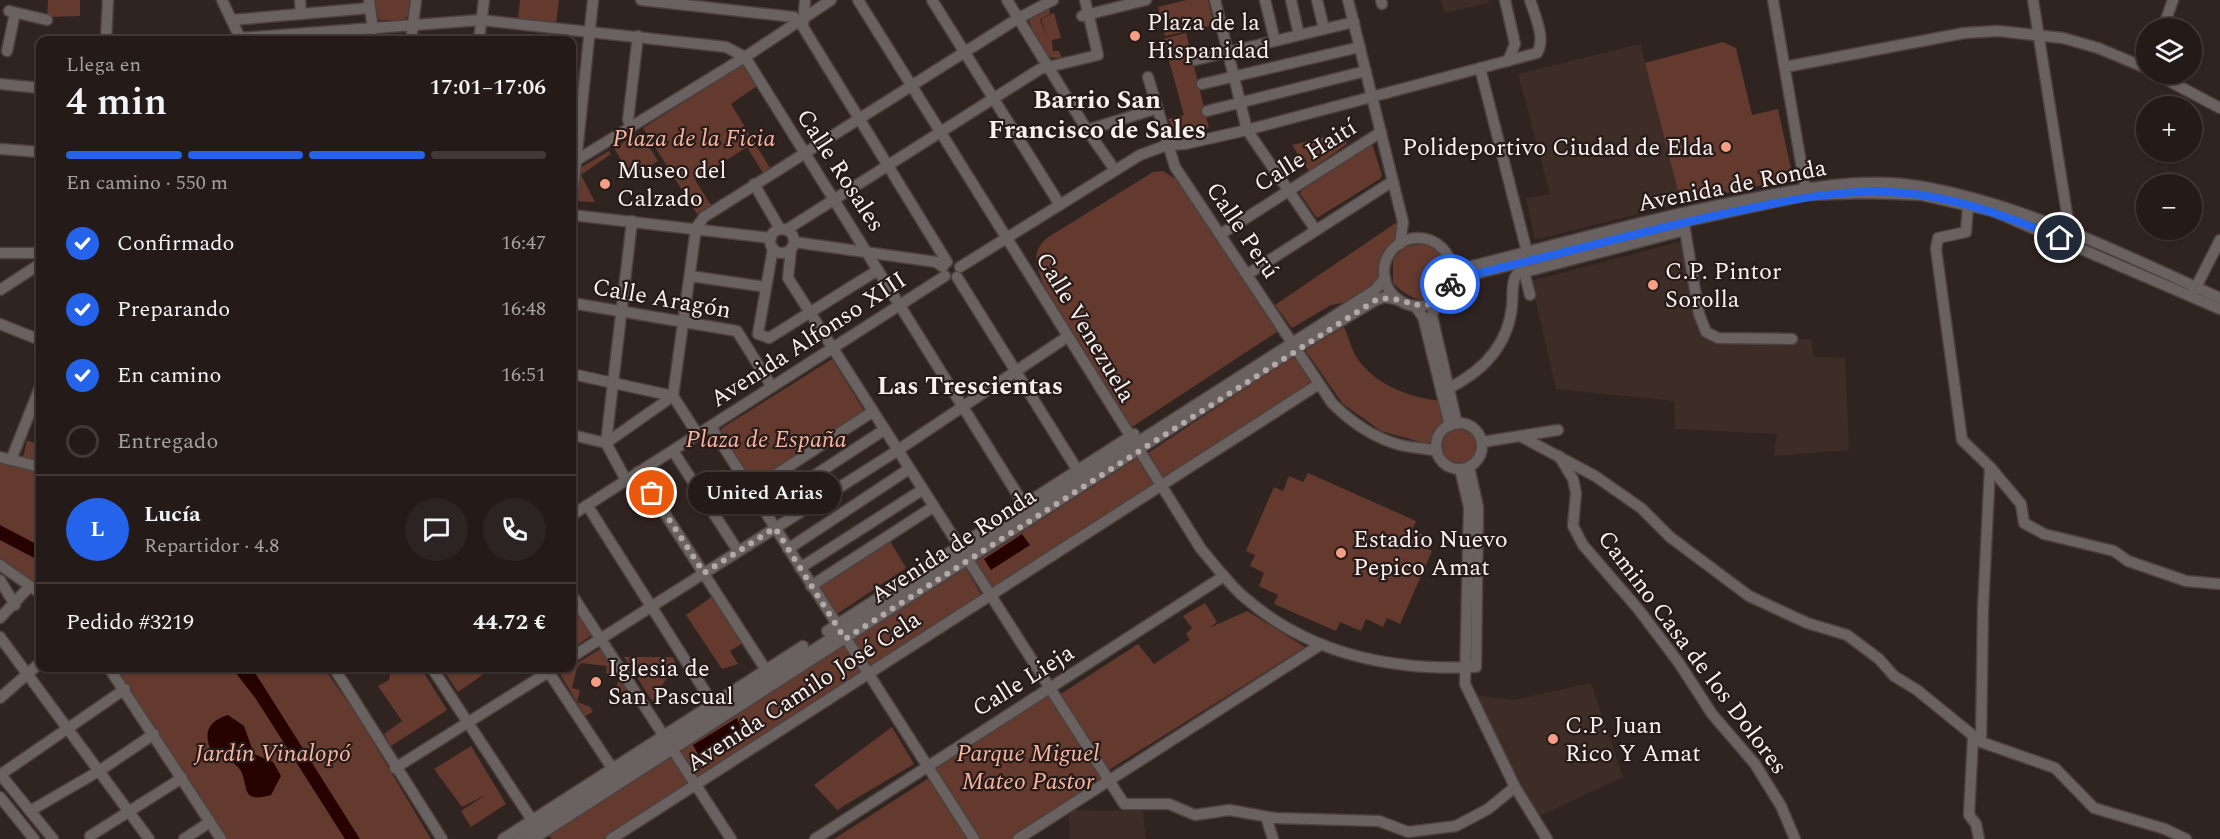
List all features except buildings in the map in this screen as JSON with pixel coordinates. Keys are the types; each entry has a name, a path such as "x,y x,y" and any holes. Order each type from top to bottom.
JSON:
{"street":[{"path":"106,36 108,0"},
{"path":"222,0 240,36"},
{"path":"300,0 301,14"},
{"path":"412,36 416,0"},
{"path":"479,36 484,0"},
{"path":"576,146 593,0"},
{"path":"641,0 801,12 831,0"},
{"path":"576,161 744,56 818,0"},
{"name":"Calle Venezuela","path":"858,0 1133,444 1201,549 1224,576 1244,597 1275,620 1320,645 1364,660 1414,666 1471,667"},
{"path":"932,0 1060,205"},
{"path":"1007,0 1087,130 1115,170"},
{"path":"758,334 772,243 783,229 1040,69 1095,56 1085,15 1078,0"},
{"path":"1085,0 1085,15"},
{"path":"1085,15 1146,0"},
{"path":"1215,0 1247,130 1315,229"},
{"path":"1265,0 1275,41"},
{"path":"1291,0 1299,35"},
{"path":"1317,0 1324,29"},
{"path":"1348,0 1403,222 1400,243 1386,262 1385,278 1392,294 1398,300 1415,306 1436,301"},
{"path":"1505,0 1515,44 1508,61"},
{"path":"801,12 803,27 952,279 958,272 1007,239 1140,155 1167,145 1185,144 1247,130 1537,53 1541,46 1530,0"},
{"path":"1773,0 1806,191"},
{"path":"2033,0 2067,214 2061,233"},
{"path":"2167,18 2173,0"},
{"path":"698,435 673,396 696,228 710,212 1017,19 1050,1"},
{"path":"232,20 301,14 370,4 373,30"},
{"path":"7,51 6,30 12,12 47,20"},
{"path":"322,36 481,20 590,30 726,47 744,56"},
{"path":"1195,60 1354,22"},
{"path":"1785,67 1964,33 2038,34 2098,48 2136,64"},
{"path":"631,128 628,120 638,36"},
{"path":"1515,44 1529,56"},
{"path":"1202,84 1360,47"},
{"name":"Calle Rosales","path":"744,56 1024,505"},
{"path":"1480,68 1530,295"},
{"path":"1207,111 1368,76 1389,92"},
{"name":"Calle Perú","path":"1148,77 1155,109 1174,167 1338,409 1372,434 1401,445 1437,452"},
{"path":"0,96 1,84 36,88"},
{"path":"2175,84 2220,108"},
{"path":"1377,112 1389,92"},
{"path":"1087,130 1155,109"},
{"name":"Calle Haití","path":"1221,234 1381,132"},
{"path":"0,148 36,152"},
{"path":"1248,274 1393,180"},
{"name":"Avenida de Ronda","path":"1451,263 1468,267 1524,262 1686,211 1806,191 1866,183 1922,186 1992,202 2194,292 2220,309"},
{"path":"754,184 783,229 792,234 793,246 788,278 1124,804 1169,804 1195,815 1229,810 1266,817 1379,821 1408,831 1456,826 1488,809 1515,787"},
{"name":"Avenida de Ronda","path":"1450,284 1458,278 1684,226 1806,191 1921,195 1993,211 2061,233"},
{"path":"1968,206 1966,232 1938,238 1936,249 1962,440 2021,504 2024,523 2044,534 2114,550 2128,561 2186,581 2220,584"},
{"path":"576,215 696,228 772,243 782,253 793,246 936,262 945,268"},
{"path":"626,480 606,442 632,221"},
{"path":"1403,222 1420,238 1440,246 1451,263 1450,284 1436,301 1432,316 1449,388 1453,425"},
{"path":"1684,226 1699,314 1706,332 1718,338 1792,339"},
{"path":"1400,243 1420,238"},
{"path":"2194,292 2220,240"},
{"path":"0,254 36,253"},
{"path":"945,268 956,262 958,272 1015,371 1078,471"},
{"path":"1449,388 1474,375 1494,354 1505,336 1511,318 1514,278 1524,262"},
{"path":"0,290 36,267"},
{"name":"Avenida Alfonso XIII","path":"576,512 901,305 945,268"},
{"path":"809,313 878,270"},
{"path":"690,276 766,287"},
{"name":"Avenida de Ronda","path":"539,837 669,742 713,704 766,670 841,632 963,554 1024,505 1078,471 1133,444 1293,342 1330,310 1347,308 1375,290 1385,278"},
{"name":"Avenida de Ronda","path":"2194,292 2220,298"},
{"name":"Avenida de Ronda","path":"518,839 1293,342 1376,300 1385,297 1398,300"},
{"name":"Calle Aragón","path":"576,304 736,331 772,387"},
{"path":"1415,306 1423,317 1453,425"},
{"name":"Calle Aragón","path":"742,339 749,334 769,338 809,313"},
{"path":"0,324 36,338"},
{"path":"576,655 775,528 1067,337"},
{"path":"576,375 673,396"},
{"name":"Avenida Camilo José Cela","path":"611,839 1319,384"},
{"path":"36,395 5,458 36,466"},
{"path":"576,436 606,442 673,396"},
{"path":"751,490 872,412"},
{"path":"1453,425 1470,426 1482,442 1479,457 1465,468 1448,466 1437,452 1439,435 1453,425"},
{"path":"711,427 974,839"},
{"path":"763,509 884,430"},
{"path":"1482,442 1558,430"},
{"path":"1520,436 1595,476 1641,508 1670,537 1749,596 1807,623 1847,636 1977,740 2055,768 2094,808 2165,829 2186,839"},
{"path":"673,451 738,551"},
{"name":"Camino Casa de los Dolores","path":"1559,456 1573,479 1576,493 1573,526 1583,545 1639,610 1679,663 1712,714 1755,764 1781,806 1795,839"},
{"path":"1979,839 1976,824 1969,815 1977,740 1989,467"},
{"path":"1465,468 1469,507 1471,667 1465,684 1515,787 1547,839"},
{"path":"788,549 909,470"},
{"path":"638,472 766,670"},
{"path":"800,568 922,490"},
{"path":"587,505 713,704"},
{"path":"811,586 933,507"},
{"path":"0,565 36,590"},
{"name":"Calle Lieja","path":"815,839 1224,576"},
{"path":"0,580 15,605"},
{"path":"0,618 15,605 30,586"},
{"path":"576,601 731,839"},
{"path":"0,637 149,839"},
{"path":"1018,839 1320,645"},
{"path":"0,698 36,667"},
{"path":"112,672 221,839"},
{"path":"336,672 442,839"},
{"path":"435,672 532,820"},
{"path":"395,768 545,672"},
{"path":"552,672 612,768"},
{"path":"53,839 0,775 125,689"},
{"path":"30,811 99,771 154,734"},
{"name":"Avenida de Ronda","path":"503,839 612,768 669,742"},
{"path":"90,836 183,778"},
{"path":"0,797 34,839"},
{"path":"1266,817 1273,839"},
{"path":"184,839 210,822"}],"shaded area":[{"path":"1441,0 1488,0 1489,3 1444,13"},
{"path":"1640,44 1681,203 1535,240 1526,198 1550,194 1518,74"},
{"path":"1683,241 1696,326 1704,339 1811,339 1814,357 1845,358 1849,450 1774,456 1777,434 1675,429 1674,401 1556,389 1531,281"},
{"path":"0,525 36,544 36,559 0,540"},
{"path":"1022,534 1030,545 991,570 984,559"},
{"path":"235,672 255,672 360,839 345,839 256,699"},
{"name":"C.P. Juan Rico Y Amat","path":"1591,683 1623,777 1538,817 1474,695 1514,700"},
{"path":"228,715 244,726 254,754 273,762 281,776 271,795 253,797 249,794 238,767 210,748 207,736 210,727 217,720"},
{"path":"737,718 742,730 699,756 693,745"},
{"path":"1072,810 1143,811 1146,839 1069,839 1069,813"}],"green space":[{"path":"48,0 80,0 80,16 47,17"},
{"path":"374,0 410,0 408,16 404,20 379,20"},
{"path":"520,0 559,0 556,24 518,19"},
{"path":"1186,0 1208,0 1214,25 1165,36 1158,7"},
{"path":"1048,3 1050,14 1040,19 1048,41 1041,19 1054,13 1061,38 1052,40 1053,51 1059,51 1062,58 1044,57 1027,16"},
{"path":"1186,33 1209,128 1185,134 1174,130 1168,119 1184,115 1163,39"},
{"name":"Polideportivo Ciudad de Elda","path":"1723,42 1736,48 1752,115 1778,109 1793,178 1681,203 1645,63"},
{"name":"Plaza de la Ficia","path":"744,64 757,86 731,104 770,168 763,173 747,147 695,180 711,205 697,214 643,128"},
{"path":"640,132 658,161 636,176 630,174 614,148"},
{"path":"1341,133 1347,144 1309,171 1292,145"},
{"path":"1372,144 1382,175 1380,179 1317,218 1300,194 1302,190"},
{"path":"609,151 611,154 581,175 595,202 576,201 578,169"},
{"path":"1163,171 1177,180 1196,202 1280,330 1132,427 1043,284 1036,260 1038,249 1047,238 1153,172"},
{"path":"1397,222 1398,234 1385,253 1379,277 1370,287 1348,302 1331,305 1292,328 1275,305"},
{"path":"1420,244 1433,246 1443,254 1444,268 1438,290 1432,296 1424,299 1405,293 1393,283 1393,259 1404,247"},
{"path":"1344,327 1357,357 1367,370 1385,384 1407,394 1441,401 1445,424 1428,444 1381,431 1343,404 1305,350"},
{"path":"1294,356 1312,384 1164,480 1148,453"},
{"name":"Plaza de España","path":"832,359 865,412 756,483 750,482 720,435 722,428"},
{"path":"1460,429 1472,435 1478,447 1472,459 1460,465 1448,459 1442,447 1448,435"},
{"path":"27,441 36,443 36,460 23,457"},
{"path":"1137,458 1154,485 993,590 975,563 977,561"},
{"path":"0,461 36,470 36,584 0,558"},
{"name":"Estadio Nuevo Pepico Amat","path":"1308,473 1416,521 1412,530 1424,535 1419,545 1432,551 1400,624 1387,618 1383,627 1366,619 1361,631 1340,622 1336,631 1274,604 1278,595 1259,586 1264,573 1250,566 1255,555 1246,551 1274,487 1283,491 1289,476 1303,482"},
{"path":"889,539 906,568 837,614 819,584"},
{"path":"965,567 982,596 869,666 853,639"},
{"path":"713,596 743,643 730,651 738,664 722,669 686,615"},
{"name":"Parque Miguel Mateo Pastor","path":"1205,603 1217,622 1209,628 1247,611 1305,647 1104,773 1108,781 1018,839 834,839 932,776 926,766 1049,687 1056,697 1138,644 1154,664 1190,640 1186,634 1192,628 1183,616"},
{"path":"576,615 582,617 593,634 576,646"},
{"path":"843,645 862,674 699,777 696,775 681,752 682,748"},
{"path":"603,649 628,689 619,694 616,690 619,676 606,673 607,666 581,663 576,672 576,664"},
{"path":"624,657 673,657 676,664 652,701"},
{"name":"Jardín Vinalopó","path":"117,672 327,672 357,715 431,839 225,839"},
{"path":"390,672 423,672 447,710 391,746 384,734 402,721 378,686 389,680"},
{"path":"445,672 487,672 458,692"},
{"path":"576,672 572,688 580,690 577,702 590,707 593,712 585,716 560,674"},
{"path":"892,727 914,764 837,810 814,785"},
{"path":"471,746 506,804 471,827 461,811 487,794 462,807 434,769"},
{"path":"671,756 690,782 688,785 603,839 552,839 549,836 552,831"}],"way so far":[{"path":"652,493 704,573 775,528 845,639 1296,348 1376,300 1385,297 1415,306 1426,305 1436,301 1450,284"}],"place":[{"name":"Plaza de la Hispanidad","path":"1135,36"},
{"name":"Polideportivo Ciudad de Elda","path":"1726,147"},
{"name":"Museo del Calzado","path":"605,184"},
{"name":"C.P. Pintor Sorolla","path":"1653,285"},
{"name":"United Arias","path":"652,493"},
{"name":"Estadio Nuevo Pepico Amat","path":"1341,553"},
{"name":"Iglesia de San Pascual","path":"596,682"},
{"name":"C.P. Juan Rico Y Amat","path":"1553,739"}],"district":[{"name":"Barrio San Francisco de Sales","path":"1097,114"},
{"name":"Las Trescientas","path":"970,385"}],"route":[{"path":"1450,284 1458,278 1683,222 1807,195 1866,193 1921,195 1993,211 2060,238"}]}
